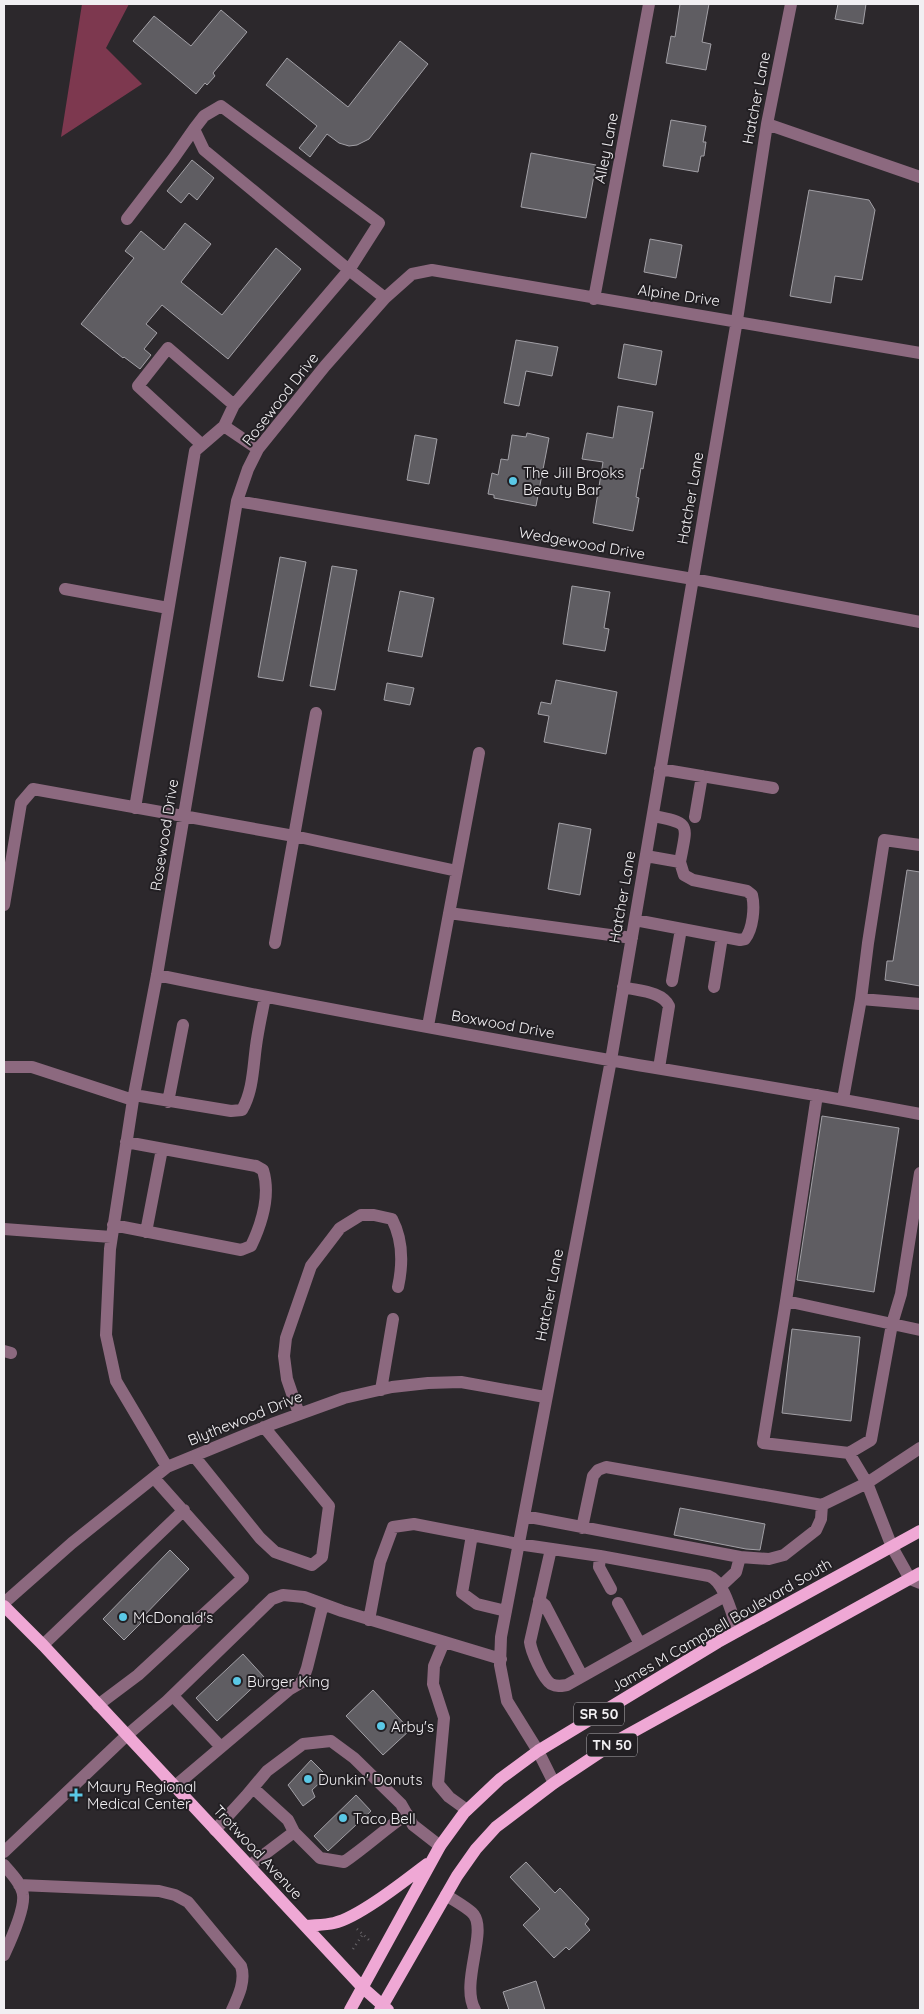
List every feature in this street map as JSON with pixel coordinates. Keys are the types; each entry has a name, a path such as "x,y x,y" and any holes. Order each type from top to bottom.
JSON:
{"main road":[{"name":"James M Campbell Boulevard South","path":"362,1986 440,1846 467,1810 500,1779 538,1750 738,1631 920,1531"},
{"name":"TN 50","path":"384,2008 446,1895 476,1849 496,1827 554,1783 620,1740 917,1579"},
{"name":"Trotwood Avenue","path":"4,1605 384,2008"},
{"path":"306,1926 335,1923 348,1917 429,1863"},
{"name":"SR 50","path":"350,2010 362,1986"}],"street":[{"name":"Alley Lane","path":"594,299 649,4"},
{"name":"Hatcher Lane","path":"554,1783 538,1750 507,1701 500,1659 501,1637 545,1397 611,1060 693,579 767,124 791,4"},
{"path":"127,220 204,116 221,106 379,223 349,270 234,405 224,426 195,451 135,808"},
{"path":"767,124 920,177"},
{"path":"194,129 204,150 349,270 386,298"},
{"name":"Alpine Drive","path":"432,270 594,299 736,320 920,353"},
{"name":"Rosewood Drive","path":"167,1468 116,1381 106,1335 112,1231 237,501 248,469 258,449 325,366 386,298 412,274 432,270"},
{"path":"201,444 138,386 168,348 234,405"},
{"path":"224,426 258,449"},
{"name":"Wedgewood Drive","path":"237,501 693,579 920,622"},
{"path":"65,589 168,608"},
{"path":"275,943 316,713"},
{"path":"428,1026 479,753"},
{"path":"660,769 773,788"},
{"path":"695,817 702,776"},
{"path":"4,906 21,803 33,789 294,836 457,871"},
{"path":"635,920 740,940 745,939 749,934 754,902 752,895 746,891 693,880 684,875 680,862 686,833 683,826 677,820 652,816"},
{"path":"843,1099 862,999 868,943 884,840 920,845"},
{"path":"646,856 680,862"},
{"path":"450,913 632,938"},
{"path":"672,981 681,929"},
{"path":"714,987 722,937"},
{"name":"Boxwood Drive","path":"157,975 266,997 611,1060 817,1094 920,1114"},
{"path":"623,987 662,996 667,1001 669,1006 659,1068"},
{"path":"4,1067 32,1067 134,1097 230,1111 242,1110 247,1102 253,1078 256,1045 266,997"},
{"path":"862,999 920,1004"},
{"path":"168,1102 182,1025"},
{"path":"817,1094 763,1443 849,1453 871,1440 892,1324 900,1294 920,1173"},
{"path":"4,1229 146,1232 241,1250 251,1246 262,1223 267,1183 263,1170 256,1166 126,1142"},
{"path":"146,1232 162,1149"},
{"path":"299,1414 287,1379 284,1356 286,1338 311,1266 340,1228 361,1215 374,1214 392,1219 399,1232 402,1270 398,1287"},
{"path":"786,1300 920,1330"},
{"path":"381,1390 392,1319"},
{"name":"Blythewood Drive","path":"4,1605 72,1543 167,1468 264,1427 344,1398 428,1382 461,1382 545,1397"},
{"path":"194,1456 260,1538 274,1552 312,1564 322,1557 329,1506 264,1427"},
{"path":"582,1528 592,1476 598,1470 606,1467 822,1505 867,1483 920,1448"},
{"path":"849,1453 867,1483 892,1547 917,1579"},
{"path":"98,1704 138,1675 242,1578 154,1478"},
{"path":"524,1516 740,1557 769,1559 784,1555 816,1530 821,1519 822,1505"},
{"path":"43,1646 184,1510"},
{"path":"369,1620 380,1562 393,1527 414,1524 518,1544 600,1556 709,1576 714,1578 723,1591 738,1631"},
{"path":"472,1535 462,1593 477,1604 506,1611"},
{"path":"551,1549 530,1642 531,1649 546,1680 551,1684 560,1686 640,1644 723,1591 736,1572 740,1557"},
{"path":"600,1556 599,1568 611,1589"},
{"path":"4,1852 126,1736 173,1696 272,1599 283,1595 304,1597 369,1620 500,1659"},
{"path":"538,1600 545,1605 582,1676"},
{"path":"618,1602 640,1644"},
{"path":"174,1786 290,1689 302,1682 322,1604"},
{"path":"444,1642 434,1666 433,1684 444,1718 438,1784 449,1797 467,1810"},
{"path":"173,1696 221,1748"},
{"path":"215,1830 267,1771 303,1744 331,1741 354,1758 401,1804 413,1825 440,1846"},
{"path":"253,1788 288,1820 294,1832 320,1858 344,1862 407,1814"},
{"path":"249,1866 294,1832"},
{"path":"4,1865 16,1878 23,1894 16,1929 4,1955"},
{"path":"19,1885 159,1890 188,1902 243,1972 240,1992 232,2010"},
{"path":"446,1895 474,1915 478,1926 470,1973 472,2005 475,2010"}],"path":[{"path":"357,1928 369,1940"},
{"path":"353,1949 362,1934"}],"shaded area":[{"path":"82,4 129,4 106,48 142,84 61,137"}],"building":[{"path":"680,4 709,4 702,42 711,44 706,70 666,63 671,36 675,37"},
{"path":"838,4 866,4 863,24 835,19"},
{"path":"221,10 247,32 213,73 215,76 207,85 205,83 196,94 133,41 154,16 191,46"},
{"path":"400,41 428,64 369,139 357,145 349,146 339,143 327,134 310,157 299,148 317,126 266,85 287,58 348,107"},
{"path":"671,120 706,126 703,142 706,142 704,156 701,156 698,172 663,166"},
{"path":"531,153 596,165 586,218 521,207"},
{"path":"192,160 214,178 197,200 189,193 181,203 167,191"},
{"path":"809,190 869,200 875,210 862,280 835,276 831,303 790,296"},
{"path":"185,223 211,244 181,282 222,315 276,248 301,269 228,359 162,305 146,324 157,333 144,349 151,355 140,369 123,358 81,324 134,258 125,251 141,231 164,250"},
{"path":"650,239 682,245 676,278 644,272"},
{"path":"516,340 558,347 552,376 526,371 519,406 504,403"},
{"path":"624,344 662,351 656,385 618,378"},
{"path":"618,406 653,412 636,497 639,498 633,531 593,523 603,462 582,459 587,433 613,438"},
{"path":"527,433 549,438 536,506 494,498 494,495 488,494 492,473 498,475 501,459 508,460 512,435 526,437"},
{"path":"415,435 437,439 429,484 407,480"},
{"path":"280,557 306,562 283,681 258,677"},
{"path":"332,566 357,570 335,690 310,686"},
{"path":"572,586 610,592 604,628 609,629 605,651 563,644"},
{"path":"400,591 434,598 422,657 388,651"},
{"path":"556,680 617,692 606,754 544,742 549,716 538,714 541,702 551,704"},
{"path":"387,683 414,688 410,705 384,700"},
{"path":"559,823 591,829 580,895 548,889"},
{"path":"907,870 920,872 920,986 885,980 887,961 893,961"},
{"path":"822,1116 899,1128 874,1292 797,1280"},
{"path":"792,1329 860,1337 851,1421 782,1413"},
{"path":"680,1508 765,1524 760,1550 674,1535"},
{"path":"170,1550 189,1569 139,1621 141,1623 124,1640 103,1619"},
{"path":"243,1654 264,1677 217,1721 196,1698"},
{"path":"373,1690 410,1730 383,1755 346,1716"},
{"path":"311,1760 327,1776 312,1790 315,1797 303,1806 288,1785"},
{"path":"356,1795 371,1811 328,1851 314,1836"},
{"path":"526,1862 555,1893 560,1888 589,1919 585,1924 590,1930 569,1950 566,1947 554,1958 523,1925 540,1909 510,1877"},
{"path":"536,1981 545,2010 509,2010 503,1992"}],"place":[{"name":"The Jill Brooks Beauty Bar","path":"513,481"},
{"name":"McDonald's","path":"123,1617"},
{"name":"Burger King","path":"237,1681"},
{"name":"Arby's","path":"381,1726"},
{"name":"Dunkin' Donuts","path":"308,1779"},
{"name":"Maury Regional Medical Center","path":"76,1795"},
{"name":"Taco Bell","path":"343,1818"}]}
